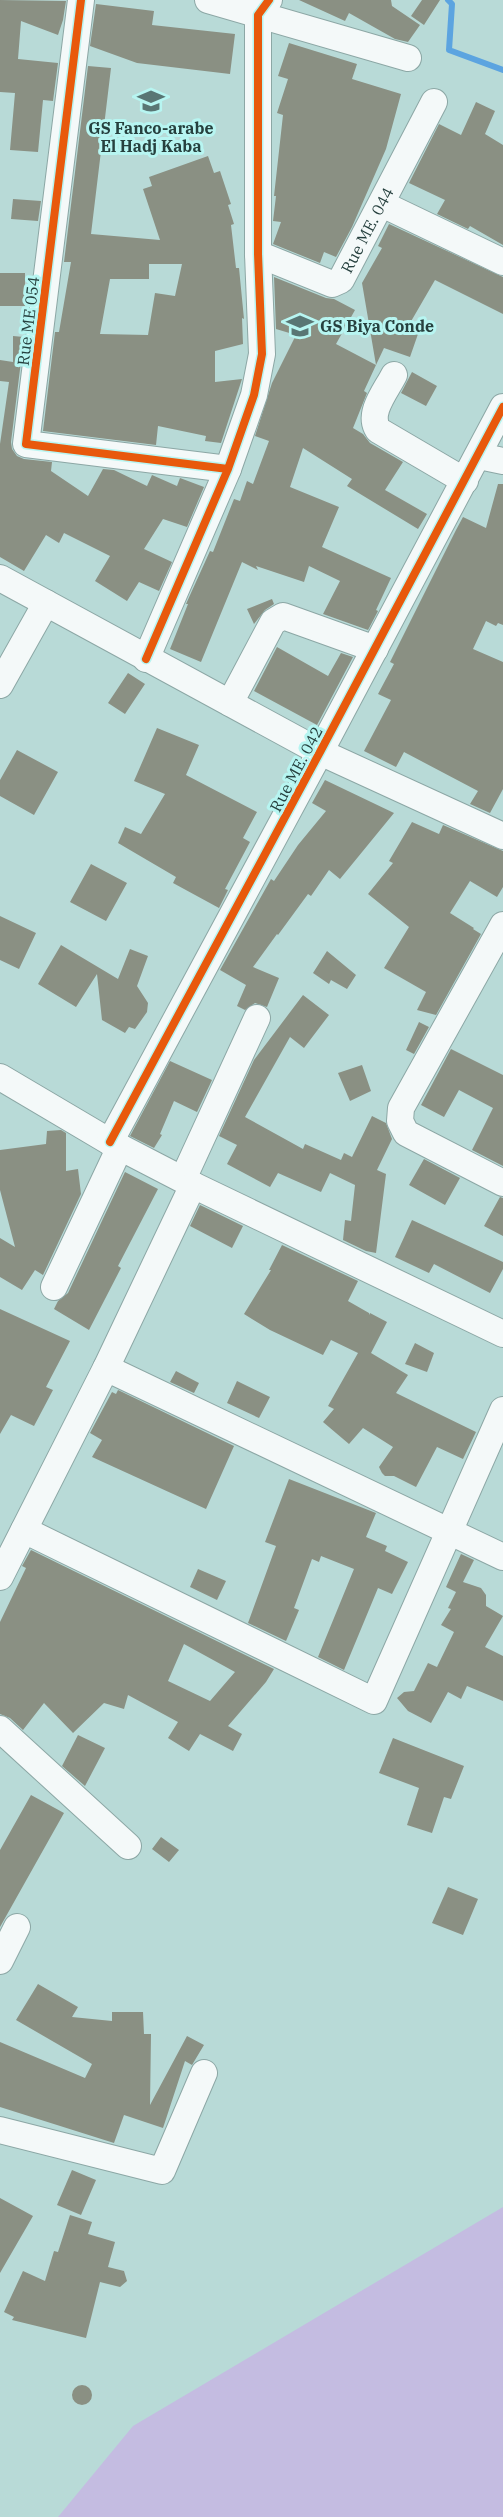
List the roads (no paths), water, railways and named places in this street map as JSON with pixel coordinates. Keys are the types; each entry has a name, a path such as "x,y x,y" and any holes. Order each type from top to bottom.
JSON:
{"street":[{"name":"Rue ME 054","path":"81,0 26,444 228,469"},
{"path":"208,0 263,8 408,58"},
{"path":"146,658 228,469 254,395 262,354 258,254 263,8"},
{"name":"Rue ME. 044","path":"258,254 332,284 341,280 434,102"},
{"path":"382,204 503,262"},
{"path":"394,375 375,413 374,422 378,430 465,481"},
{"name":"Rue ME. 042","path":"54,1287 115,1144 320,752 465,481 491,458 503,407"},
{"path":"0,578 320,752 503,836"},
{"path":"0,685 45,603"},
{"path":"230,704 273,622 283,616 375,649"},
{"path":"503,925 401,1108 400,1121 406,1133 503,1182"},
{"path":"0,1577 106,1368 257,1018"},
{"path":"0,1077 115,1144 188,1182 503,1334"},
{"path":"106,1368 503,1557"},
{"path":"24,1530 374,1701 503,1410"},
{"path":"0,1729 129,1846"},
{"path":"0,1961 17,1927"},
{"path":"0,2130 162,2171 204,2073"}],"waterway":[{"path":"448,0 452,4 449,50 503,70"}],"place":[{"name":"GS Fanco-arabe El Hadj Kaba","path":"151,101"},
{"name":"GS Biya Conde","path":"300,326"}]}
